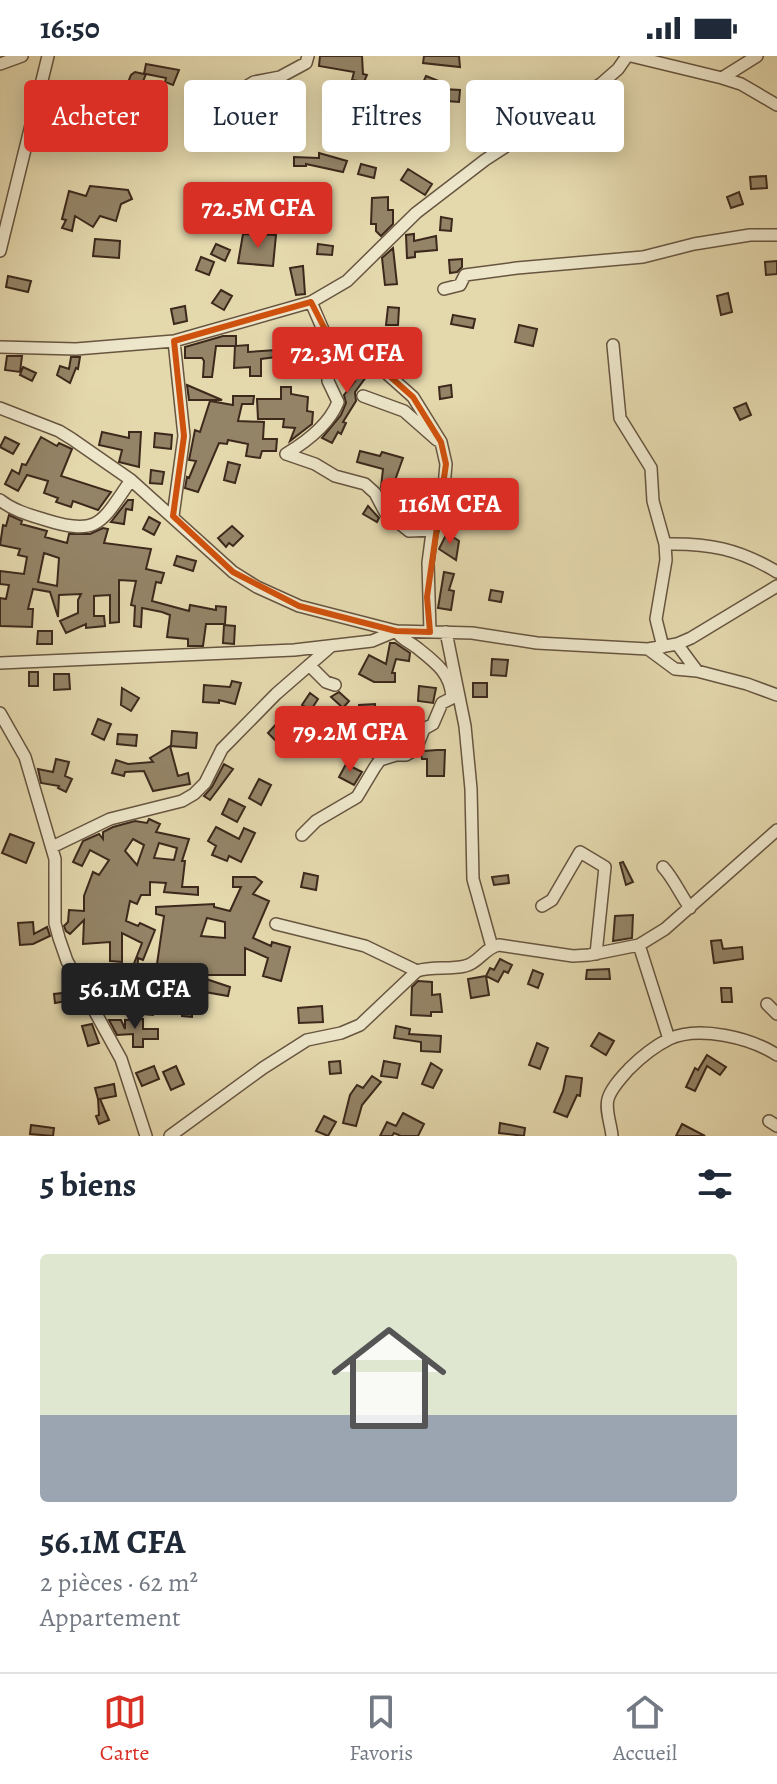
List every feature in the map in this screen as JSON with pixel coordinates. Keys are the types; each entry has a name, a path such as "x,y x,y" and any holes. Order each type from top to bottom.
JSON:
{"street":[{"path":"0,64 22,56"},
{"path":"0,251 48,56"},
{"path":"264,80 280,77 306,63 308,56"},
{"path":"0,347 76,349 174,341 311,302 347,281 416,213 485,160 602,83 629,56 741,84 777,105"},
{"path":"722,78 757,56"},
{"path":"444,289 460,285 465,275 643,257 694,244 750,235 777,235"},
{"path":"311,302 324,334 332,343 385,372 413,397 441,442 446,464 428,563 430,632"},
{"path":"324,334 320,344 329,362 328,381 338,402 328,420 310,438 286,454 315,464 335,476 365,484 375,493 385,512 409,531 433,530"},
{"path":"173,516 184,436 174,341"},
{"path":"613,345 620,418 651,468 653,501 665,544 666,560 656,619 663,647"},
{"path":"363,396 404,411 431,437 441,442"},
{"path":"0,408 59,431 131,480 233,572 257,587 299,606 396,631 446,632 537,643 648,649 677,644 777,586"},
{"path":"0,500 12,509 67,526 88,527 107,513 131,480"},
{"path":"665,544 723,548 750,556 777,572"},
{"path":"0,663 331,646 372,641 396,631"},
{"path":"357,724 354,740 358,749 406,755 416,749 424,729 433,724 442,703 452,698 449,676 412,644 402,640 396,631"},
{"path":"446,632 465,726 471,789 473,879 492,947"},
{"path":"677,644 697,671"},
{"path":"52,847 110,819 182,801 194,794 205,783 222,749 331,646"},
{"path":"648,649 675,669 697,671 777,695"},
{"path":"309,665 326,682 335,685"},
{"path":"0,713 25,757 52,847 55,859 55,923 59,938 67,961 121,1059 146,1136"},
{"path":"302,835 316,821 357,797 380,760 396,755"},
{"path":"170,1136 307,1040 360,1025 417,971 427,967 465,966 499,945 573,956 639,945 665,929 777,830"},
{"path":"542,906 552,900 580,852 605,867 596,954"},
{"path":"663,867 690,908"},
{"path":"276,924 365,946 417,971"},
{"path":"639,945 669,1039"},
{"path":"767,1004 777,1014"},
{"path":"612,1136 607,1107 610,1093 635,1063 669,1039 694,1034 736,1037 765,1047 777,1055"}],"highlighted area":[{"path":"311,302 332,343 385,372 413,397 441,442 446,464 427,597 430,632 396,631 299,606 233,572 173,516 184,436 174,341"}],"building":[{"path":"320,56 362,56 363,74 367,75 365,80 352,80 354,72 319,66"},
{"path":"424,56 459,56 460,67 423,63"},
{"path":"146,64 179,70 173,85 166,78 146,74 144,80 129,80 135,72 144,74"},
{"path":"450,89 460,90 459,102 450,101"},
{"path":"319,153 347,161 343,172 306,164 294,166 294,157 319,158"},
{"path":"361,164 376,168 374,178 358,174"},
{"path":"408,169 432,184 425,195 401,180"},
{"path":"766,176 767,188 751,189 750,177"},
{"path":"90,186 128,190 132,199 121,204 116,221 100,216 93,227 75,216 72,231 62,228 66,220 62,219 69,191 86,196"},
{"path":"739,192 743,204 731,208 727,197"},
{"path":"388,197 388,210 393,210 393,224 381,236 376,231 376,224 371,224 372,198"},
{"path":"441,217 452,219 451,231 440,230"},
{"path":"243,234 276,235 273,266 238,263"},
{"path":"414,234 414,241 436,236 437,250 415,252 415,257 407,258 406,235"},
{"path":"95,239 120,241 119,258 93,256"},
{"path":"216,244 230,250 225,261 211,254"},
{"path":"318,244 333,246 332,255 317,254"},
{"path":"393,248 397,284 385,285 382,258"},
{"path":"201,257 214,262 209,275 196,270"},
{"path":"462,259 462,267 450,273 449,260"},
{"path":"777,261 777,274 766,275 765,262"},
{"path":"303,266 305,294 296,295 290,268"},
{"path":"8,276 31,281 28,292 6,287"},
{"path":"221,290 232,296 224,310 212,303"},
{"path":"728,293 732,312 721,315 717,296"},
{"path":"185,306 187,321 174,324 171,309"},
{"path":"388,307 399,308 398,325 386,325"},
{"path":"453,315 475,319 473,328 451,324"},
{"path":"519,325 537,329 533,346 515,342"},
{"path":"223,336 236,336 236,346 248,345 248,352 276,350 277,357 261,359 261,376 250,376 250,367 234,368 235,346 216,346 212,377 203,377 204,361 202,358 185,358 185,347"},
{"path":"287,336 297,337 297,348 287,348"},
{"path":"7,356 22,356 20,372 5,370"},
{"path":"340,356 369,373 355,392 356,401 343,422 346,423 341,434 338,432 332,443 322,438 341,415 346,403 344,395 355,381 337,371"},
{"path":"71,357 80,357 78,369 70,383 57,375 60,366 69,369"},
{"path":"23,367 36,373 32,381 20,375"},
{"path":"187,385 222,400 189,400"},
{"path":"451,385 452,397 440,399 439,387"},
{"path":"281,387 291,387 291,394 308,397 307,411 313,412 312,424 290,441 295,428 283,427 284,419 258,419 257,399 281,399"},
{"path":"233,396 254,396 253,404 242,404 238,421 264,422 263,439 277,439 276,451 262,451 260,458 246,456 248,444 228,440 227,444 219,443 198,492 185,488 196,461 189,460 195,430 200,432 210,401 233,405"},
{"path":"746,403 751,415 740,420 734,408"},
{"path":"102,432 129,438 129,432 141,432 139,467 119,462 122,450 99,445"},
{"path":"155,433 172,435 171,449 154,447"},
{"path":"5,437 19,444 13,454 0,447"},
{"path":"41,437 57,446 59,443 72,449 61,476 111,492 98,510 73,501 71,507 56,502 58,498 44,493 48,481 27,475 18,491 5,484 12,470 19,474 22,464 26,465"},
{"path":"360,451 380,456 382,452 403,458 393,486 408,488 407,503 394,502 395,494 384,493 381,487 383,469 357,462"},
{"path":"228,462 240,465 235,483 224,480"},
{"path":"151,470 164,472 162,484 150,483"},
{"path":"128,500 133,500 132,510 126,509 124,524 111,522"},
{"path":"368,506 379,518 377,522 363,514"},
{"path":"9,515 22,521 21,524 47,531 45,537 67,543 69,534 90,534 108,529 104,543 151,549 146,569 164,573 161,583 156,582 152,601 189,611 190,605 216,610 216,606 226,607 225,624 206,624 203,646 188,646 188,639 167,637 170,615 162,612 142,608 141,627 134,626 135,606 131,605 136,581 119,580 119,622 110,623 110,595 94,596 94,616 104,616 105,626 86,628 86,624 66,633 60,621 78,613 81,594 59,595 58,617 50,592 33,589 28,609 33,609 32,627 0,626 0,598 6,599 9,585 0,584 0,571 24,574 27,557 18,555 20,549 0,545 3,525 6,526","holes":["44,553 59,558 57,586 38,582"]},
{"path":"149,517 160,523 154,535 143,529"},
{"path":"232,526 243,536 233,546 229,543 226,547 218,538"},
{"path":"447,533 459,541 456,560 439,549"},
{"path":"177,556 196,561 193,571 174,565"},
{"path":"444,572 454,574 449,590 454,591 451,610 438,608"},
{"path":"491,590 503,592 501,602 489,600"},
{"path":"224,625 235,626 234,644 223,643"},
{"path":"38,631 52,631 52,644 37,644"},
{"path":"390,643 410,653 409,661 396,659 392,673 395,673 395,682 374,682 359,674 369,655 386,664"},
{"path":"492,659 508,660 506,676 491,675"},
{"path":"29,672 38,672 38,686 29,686"},
{"path":"54,674 69,674 70,689 54,690"},
{"path":"232,681 241,683 235,704 219,700 219,703 203,702 204,685 230,687"},
{"path":"473,683 487,683 487,697 473,697"},
{"path":"419,686 436,688 433,703 418,701"},
{"path":"122,688 139,698 131,711 121,705"},
{"path":"339,692 349,701 343,708 331,697"},
{"path":"310,693 318,699 311,710 302,705"},
{"path":"375,704 375,710 394,711 394,717 359,716 359,705"},
{"path":"281,710 298,719 293,728 290,727 276,741 268,733 279,721 276,720"},
{"path":"98,719 111,724 104,740 92,734"},
{"path":"172,731 197,733 196,748 171,746"},
{"path":"118,734 137,735 136,746 117,744"},
{"path":"170,746 178,776 188,773 190,784 153,791 144,771 125,772 124,776 112,773 116,760 128,764 153,762 150,758"},
{"path":"445,750 444,776 427,776 427,759 422,759 421,755 424,751"},
{"path":"56,759 69,762 65,776 72,779 66,792 59,786 41,783 38,769 53,772"},
{"path":"224,764 233,769 210,800 204,796"},
{"path":"346,764 362,772 354,785 339,777"},
{"path":"259,779 271,785 261,805 249,798"},
{"path":"229,799 245,807 237,822 222,814"},
{"path":"149,819 160,824 156,832 189,839 182,861 185,861 182,887 198,887 198,895 164,892 166,883 150,882 150,895 141,895 137,904 130,901 126,921 155,930 143,960 138,958 137,984 141,987 169,986 168,966 157,964 164,916 156,914 156,907 214,904 214,907 230,911 241,887 233,887 233,877 255,877 262,882 253,894 269,901 253,938 271,946 272,942 290,947 281,981 263,976 268,958 245,948 245,975 194,975 230,987 228,996 199,991 199,996 192,995 192,1017 182,1016 182,1011 172,1011 172,1006 154,1006 153,1015 143,1014 144,1003 125,1002 126,984 142,943 122,933 122,962 110,961 110,942 83,944 84,920 70,934 64,926 68,922 69,910 84,911 84,896 93,872 99,875 109,860 90,850 82,866 73,862 83,841 99,834 103,839 103,832 113,827 135,821 147,823","holes":["133,839 144,845 137,865 125,851","159,843 177,848 174,860 154,858","207,918 225,922 225,938 201,936"]},
{"path":"216,827 239,839 244,828 255,833 241,862 229,856 227,861 212,855 216,846 208,841"},
{"path":"10,834 34,843 26,863 2,853"},
{"path":"623,862 633,882 626,885 620,863"},
{"path":"304,873 318,876 316,890 301,887"},
{"path":"508,875 509,883 494,885 492,877"},
{"path":"633,915 632,938 613,941 615,916"},
{"path":"33,922 34,934 47,927 50,936 33,944 20,945 18,923"},
{"path":"721,940 723,949 742,947 743,959 714,963 711,941"},
{"path":"500,959 512,965 498,982 486,976"},
{"path":"609,969 610,979 586,979 587,970"},
{"path":"533,970 543,974 538,988 528,984"},
{"path":"486,976 489,995 471,998 468,979"},
{"path":"418,981 432,982 432,995 440,994 442,1012 431,1012 431,1016 411,1015 412,987"},
{"path":"106,985 111,997 99,1002 94,990"},
{"path":"721,988 731,988 732,1002 722,1002"},
{"path":"71,992 72,1000 55,1003 54,994"},
{"path":"322,1006 323,1022 299,1023 298,1008"},
{"path":"143,1019 143,1029 158,1029 158,1039 143,1039 143,1047 133,1047 133,1034 117,1035 109,1020 121,1020 125,1029 125,1020"},
{"path":"92,1024 99,1043 88,1046 82,1026"},
{"path":"396,1026 410,1029 409,1034 441,1036 440,1052 421,1051 421,1042 394,1038"},
{"path":"599,1033 614,1041 606,1055 591,1046"},
{"path":"537,1043 548,1048 540,1069 529,1065"},
{"path":"707,1055 726,1067 720,1075 707,1066 695,1091 686,1087 695,1068 698,1070"},
{"path":"340,1061 341,1073 330,1074 329,1062"},
{"path":"384,1061 400,1064 397,1078 381,1076"},
{"path":"431,1063 442,1070 433,1088 422,1084"},
{"path":"154,1066 159,1079 142,1086 136,1073"},
{"path":"176,1066 184,1084 171,1090 163,1072"},
{"path":"372,1076 381,1082 362,1105 356,1126 343,1123 350,1095 357,1085 363,1088"},
{"path":"566,1076 582,1078 580,1096 577,1095 567,1117 554,1112"},
{"path":"114,1084 116,1096 100,1099 109,1120 99,1124 95,1088"},
{"path":"403,1113 424,1124 418,1136 394,1133 392,1136 380,1136 387,1122 396,1126"},
{"path":"324,1116 336,1122 328,1136 316,1131"},
{"path":"500,1123 525,1128 524,1136 499,1133"},
{"path":"682,1124 705,1136 676,1136"},
{"path":"31,1125 54,1128 53,1136 30,1134"}]}
